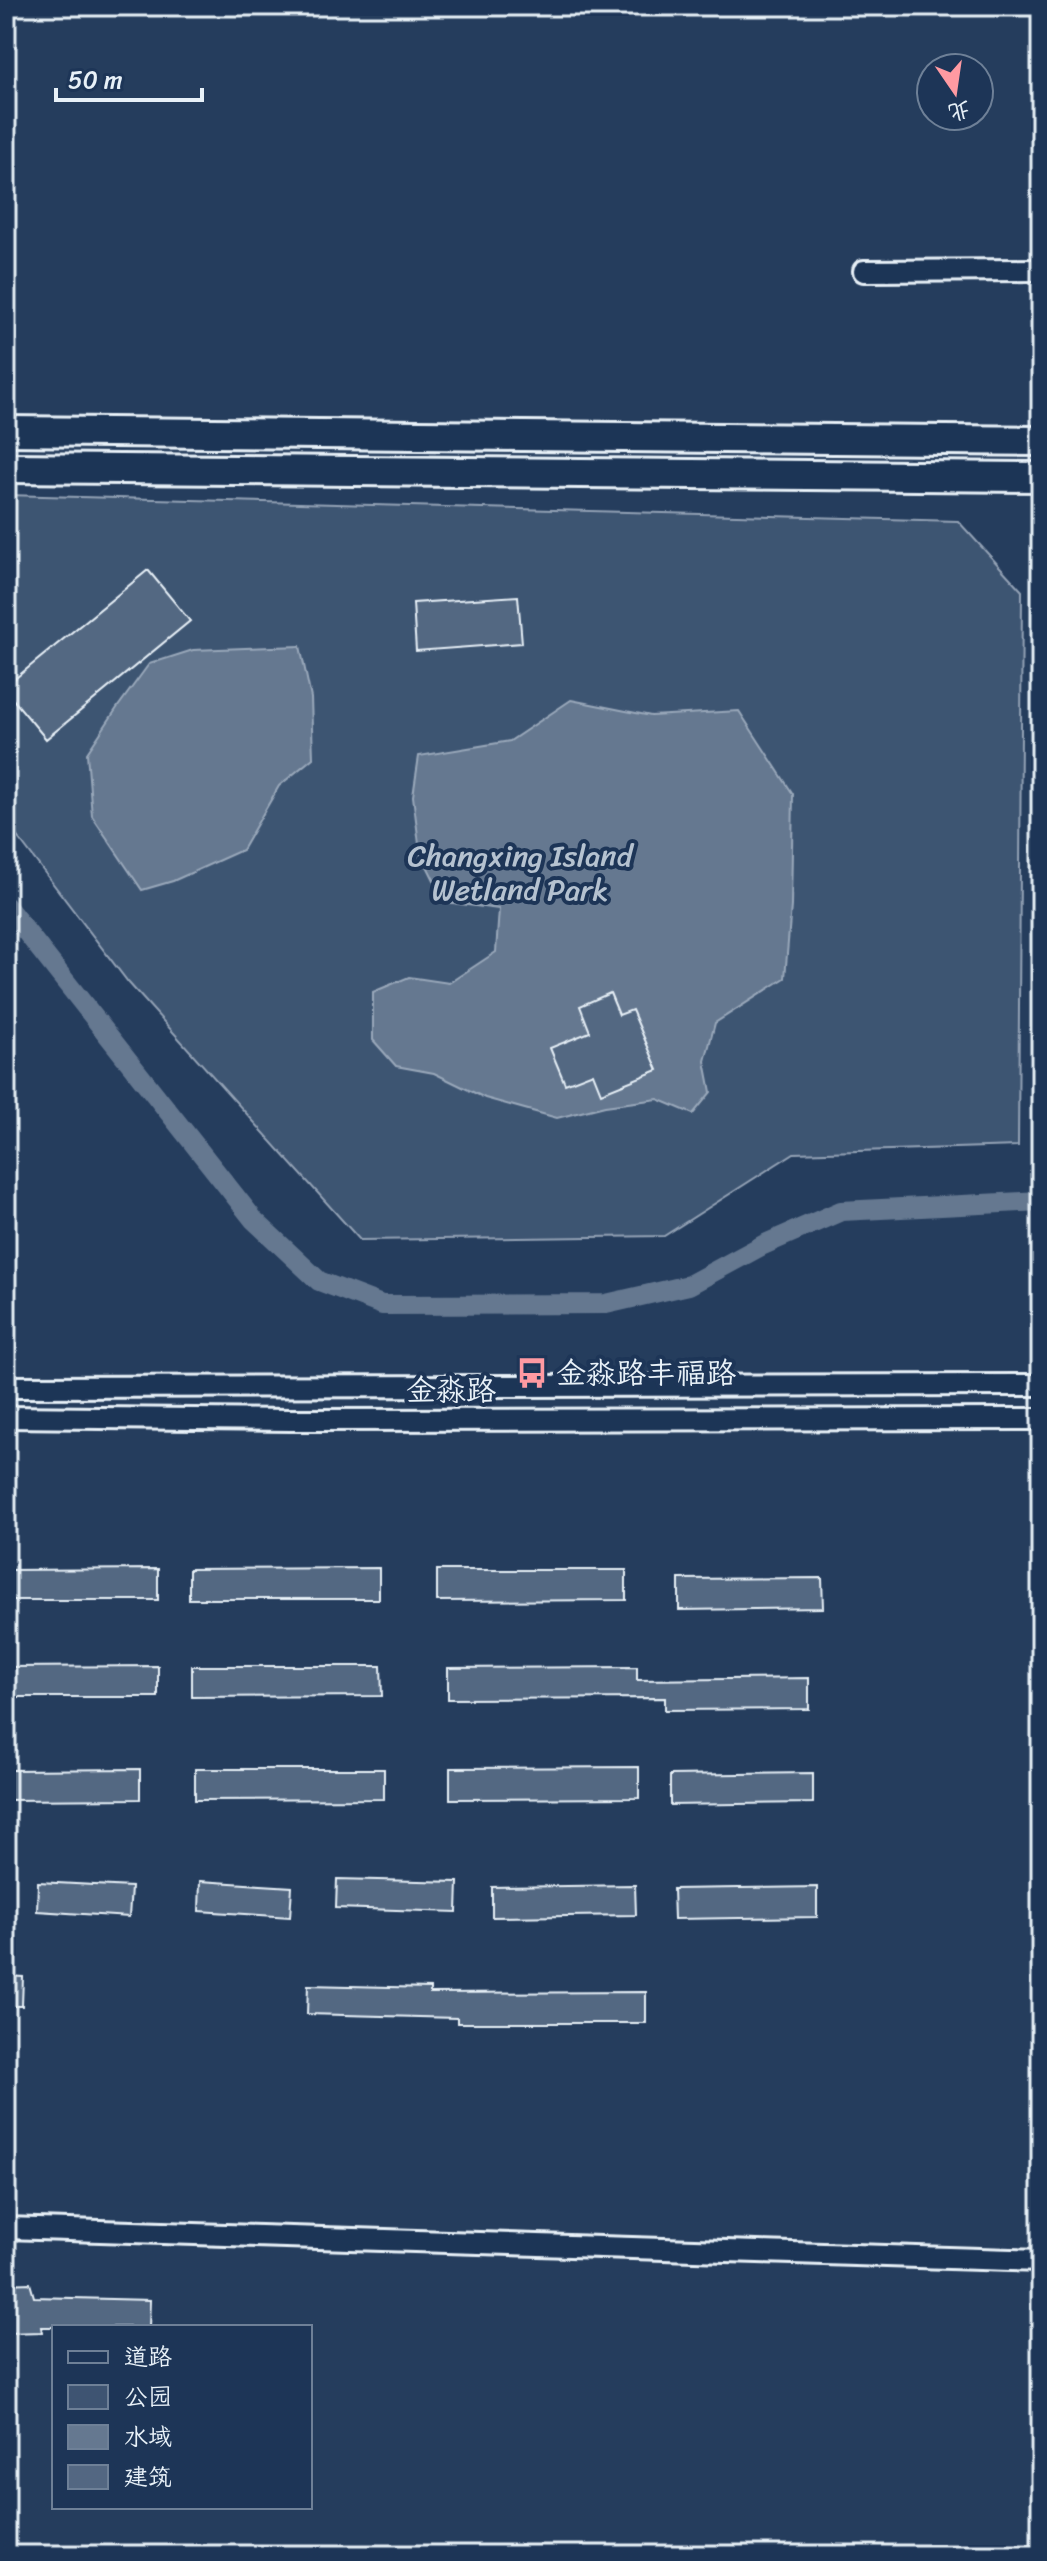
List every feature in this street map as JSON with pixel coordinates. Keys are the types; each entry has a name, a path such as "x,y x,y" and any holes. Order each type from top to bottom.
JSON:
{"street":[{"path":"864,271 1041,270"},
{"path":"6,431 1041,441"},
{"path":"6,468 1041,477"},
{"name":"金淼路","path":"6,1387 1041,1385"},
{"name":"金淼路","path":"6,1417 291,1420 1041,1419"},
{"path":"6,2228 1041,2261"}],"green space":[{"name":"Changxing Island Wetland Park","path":"6,495 958,521 1022,591 1018,1146 794,1153 664,1236 360,1240 128,982 6,822"}],"water":[{"path":"300,646 311,698 313,758 279,786 242,850 173,881 142,890 92,816 87,753 149,664 193,650"},
{"path":"571,700 651,716 739,711 793,794 791,906 785,978 715,1023 705,1061 711,1092 693,1114 658,1099 605,1106 557,1118 485,1098 434,1073 396,1066 373,1040 373,992 409,977 449,983 496,952 499,909 445,902 420,852 413,796 419,756 510,741"}],"building":[{"path":"148,570 190,621 46,739 6,691 6,686"},
{"path":"518,596 522,643 416,651 413,603"},
{"path":"610,993 619,1015 632,1010 658,1070 601,1093 593,1073 565,1084 550,1048 590,1032 580,1006"},
{"path":"379,1568 379,1599 189,1599 189,1569"},
{"path":"158,1569 158,1600 6,1600 6,1570"},
{"path":"437,1570 626,1570 626,1600 437,1601"},
{"path":"822,1578 823,1608 679,1610 679,1579"},
{"path":"158,1666 158,1697 6,1697 6,1667"},
{"path":"192,1666 381,1666 382,1696 192,1697"},
{"path":"637,1667 637,1680 809,1678 809,1709 665,1710 665,1698 448,1699 448,1668"},
{"path":"639,1767 639,1798 450,1799 450,1768"},
{"path":"140,1769 140,1799 6,1800 6,1770"},
{"path":"195,1769 384,1769 384,1799 195,1800"},
{"path":"813,1773 813,1803 670,1805 670,1775"},
{"path":"337,1879 458,1882 457,1912 336,1908"},
{"path":"200,1881 292,1887 290,1917 199,1911"},
{"path":"38,1882 131,1887 129,1917 37,1911"},
{"path":"635,1885 636,1915 492,1917 492,1887"},
{"path":"817,1887 817,1917 674,1919 673,1889"},
{"path":"6,1976 23,1977 22,2006 6,2006"},
{"path":"308,1985 430,1988 430,1993 646,1992 646,2023 457,2023 457,2018 307,2014"},
{"path":"30,2283 34,2297 150,2300 149,2325 52,2325 41,2327 42,2332 6,2333 6,2284"}],"waterway":[{"path":"6,906 254,1220 319,1281 382,1305 606,1304 689,1285 763,1245 841,1211 1041,1201"}],"place":[{"name":"金淼路丰福路","path":"532,1373"}]}
